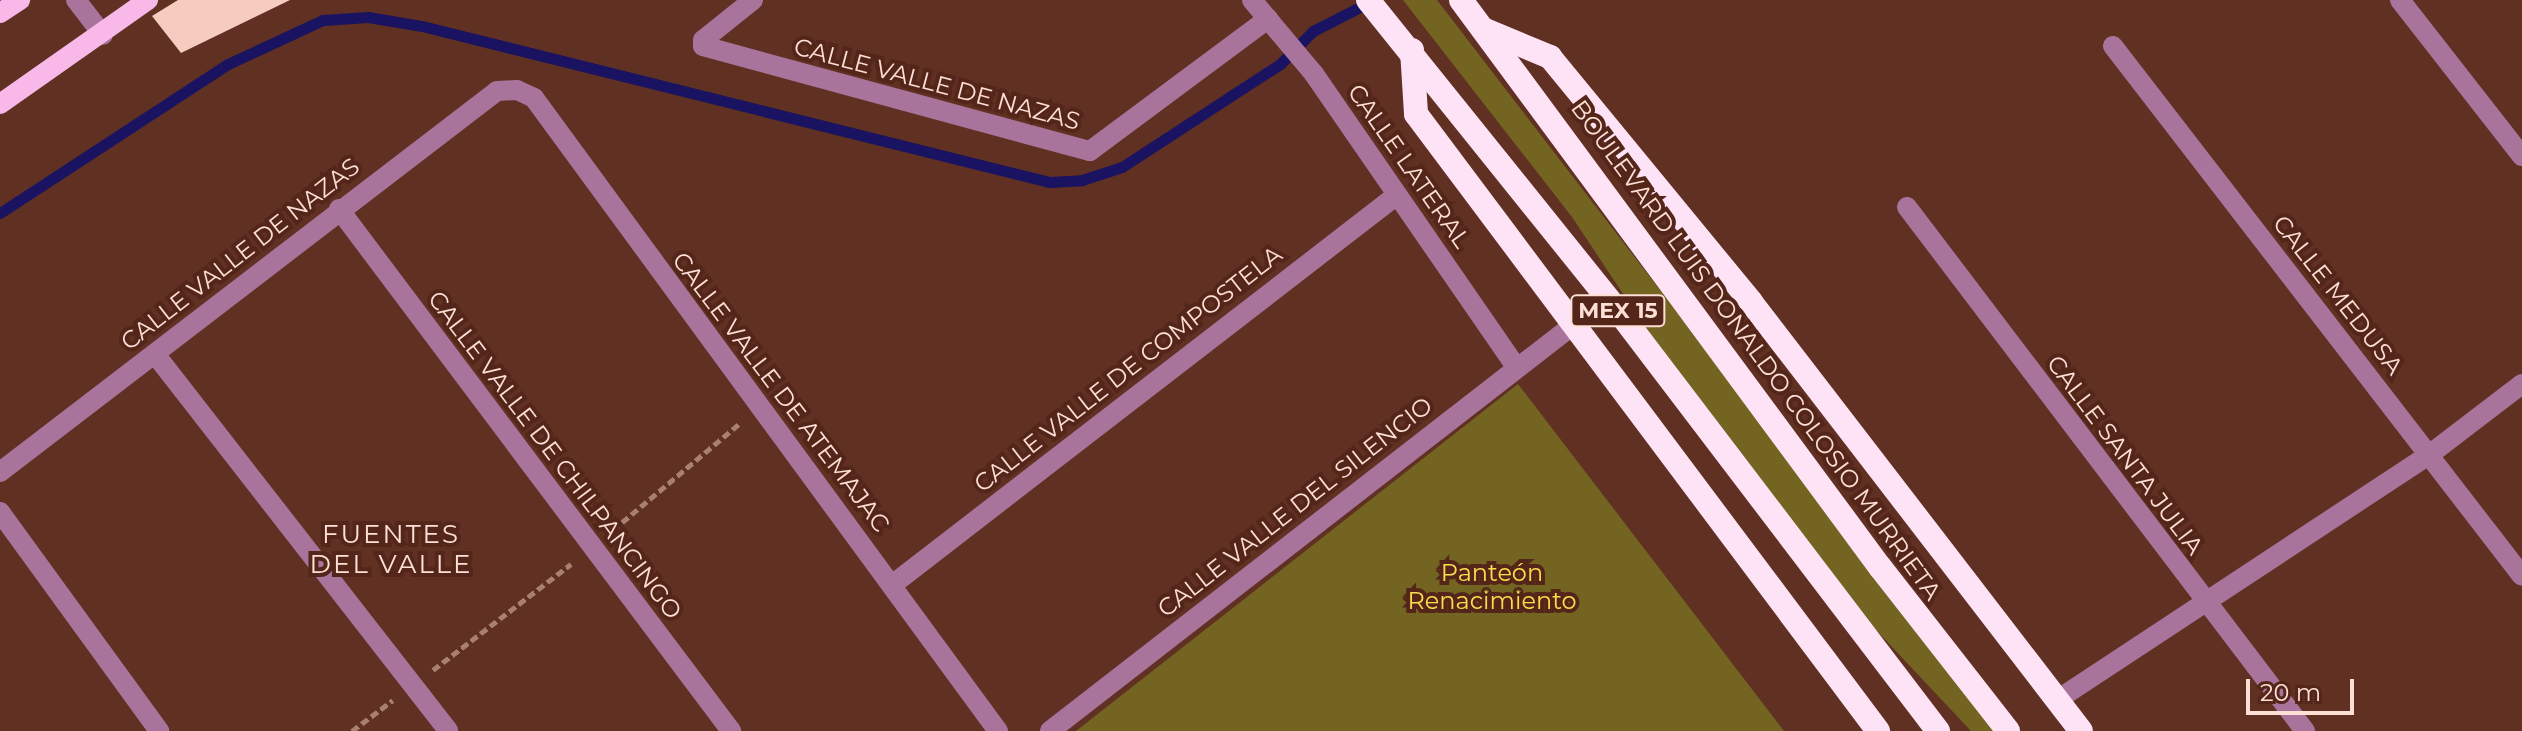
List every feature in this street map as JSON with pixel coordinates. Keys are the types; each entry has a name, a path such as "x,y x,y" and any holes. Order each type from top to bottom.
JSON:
{"highway":[{"name":"MEX 15","path":"1368,0 1412,50 1619,312 1838,604 1938,731"},
{"name":"BOULEVARD LUIS DONALDO COLOSIO MURRIETA","path":"1461,0 1880,567 2008,731"},
{"path":"1483,29 1550,57 1751,302 2081,731"},
{"path":"1412,50 1416,114 1878,731"}],"main road":[{"path":"0,13 20,0"},
{"path":"0,104 103,35 148,0"}],"street":[{"path":"76,0 103,35"},
{"name":"CALLE VALLE DE NAZAS","path":"753,0 703,40 708,50 1090,151 1268,19"},
{"name":"CALLE LATERAL","path":"1252,0 1314,74 1516,367"},
{"path":"2400,0 2522,156"},
{"name":"CALLE MEDUSA","path":"2113,46 2522,576"},
{"name":"CALLE VALLE DE NAZAS","path":"0,472 339,209 497,91 517,90"},
{"name":"CALLE VALLE DE ATEMAJAC","path":"517,90 534,98 757,408 998,731"},
{"name":"CALLE VALLE DE COMPOSTELA","path":"892,585 1397,195"},
{"name":"CALLE SANTA JULIA","path":"1907,207 2202,602 2305,731"},
{"name":"CALLE VALLE DE CHILPANCINGO","path":"339,209 731,731"},
{"name":"CALLE VALLE DEL SILENCIO","path":"1050,731 1573,325"},
{"path":"155,354 448,731"},
{"path":"2057,700 2429,455 2522,384"},
{"path":"0,512 159,731"}],"path":[{"path":"352,731 591,548 757,408"}],"green space":[{"path":"1403,0 1437,0 1999,731 1971,731 1862,615 1675,372 1572,217"},
{"name":"Panteón Renacimiento","path":"1518,384 1784,731 1076,731"}],"building":[{"path":"178,0 290,0 181,53 152,16"}],"waterway":[{"path":"0,213 228,64 323,20 368,17 422,26 1049,182 1082,180 1122,167 1280,64 1313,31 1370,2"}],"district":[{"name":"FUENTES DEL VALLE","path":"391,550"}]}
